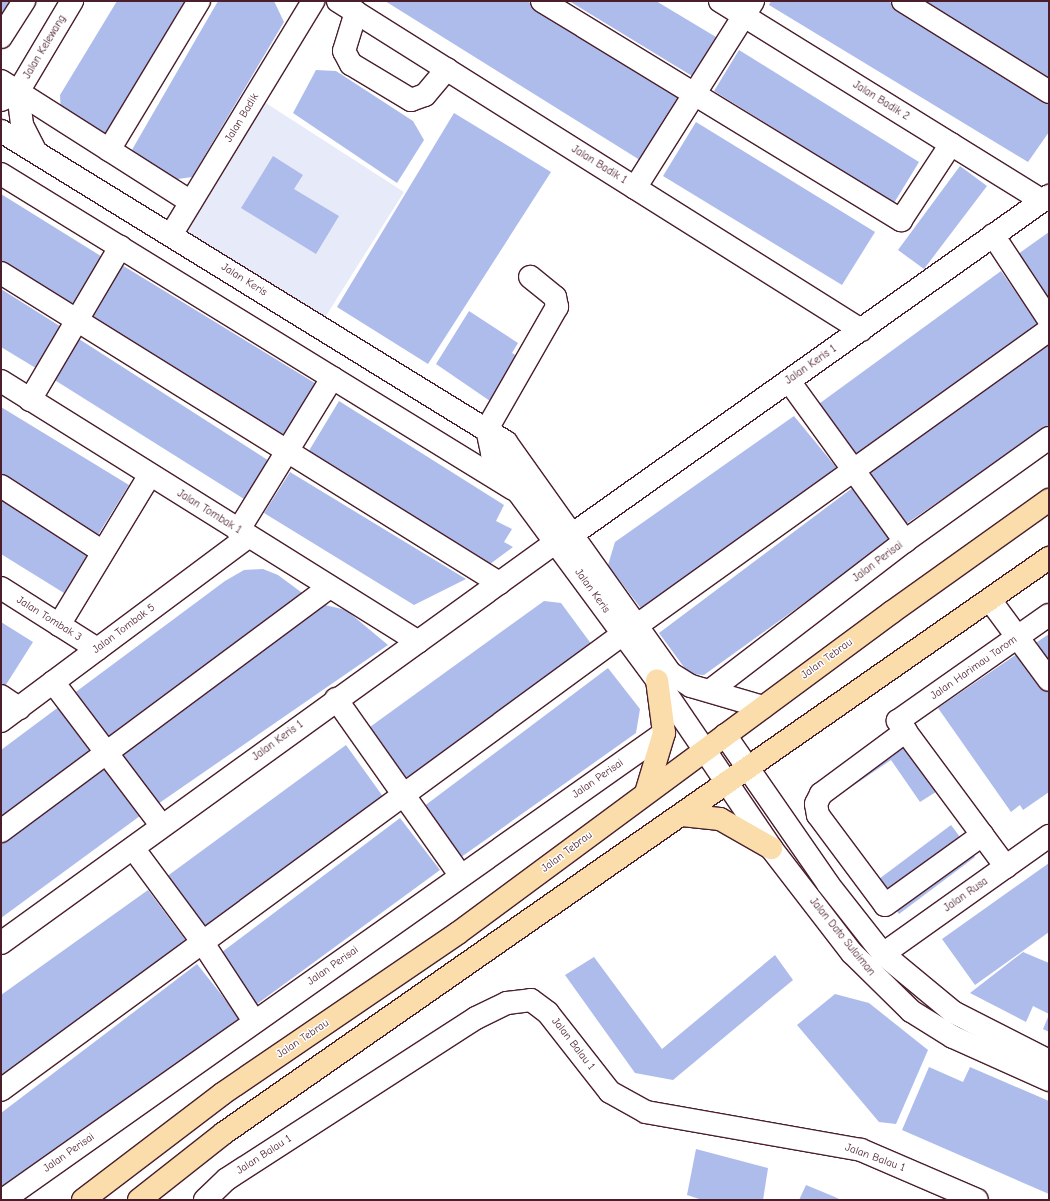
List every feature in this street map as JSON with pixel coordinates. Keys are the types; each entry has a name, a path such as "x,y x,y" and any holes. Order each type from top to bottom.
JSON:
{"highway":[{"name":"Jalan Tebrau","path":"83,1200 222,1094 458,933 705,749 1049,500"},
{"path":"139,1200 224,1133 748,770 1049,558"},
{"path":"646,793 664,733 657,680"},
{"path":"682,815 720,819 771,848"}],"street":[{"path":"1,37 24,1"},
{"name":"Jalan Kelewang","path":"34,151 7,91 72,1"},
{"path":"110,150 199,1"},
{"name":"Jalan Badik","path":"171,235 313,1"},
{"path":"542,1 901,220 951,144"},
{"name":"Jalan Badik 2","path":"720,1 748,8 951,144 1045,198"},
{"path":"903,1 1049,92"},
{"path":"347,7 344,51 350,64 411,100 425,95 447,69"},
{"name":"Jalan Badik 1","path":"347,7 861,330"},
{"path":"635,188 748,8"},
{"path":"7,91 110,150 191,202"},
{"name":"Jalan Keris","path":"1,131 488,429 506,442 565,538 631,629 670,673 690,686 710,690 763,707"},
{"path":"1,174 519,493"},
{"name":"Jalan Keris 1","path":"1,943 336,698 418,642 499,583 861,330 1045,198"},
{"path":"993,235 1049,320"},
{"path":"30,400 120,247"},
{"path":"1,274 75,322 288,451 499,583"},
{"path":"488,429 557,306 555,296 530,276"},
{"path":"1,1090 201,940 406,794 850,469 1049,330"},
{"path":"243,534 288,451 332,378"},
{"path":"789,380 850,469 905,541"},
{"name":"Jalan Tombak 1","path":"1,382 418,642"},
{"name":"Jalan Keris","path":"488,429 492,453 519,493 565,538"},
{"name":"Jalan Perisai","path":"710,690 905,541 1049,438"},
{"path":"59,625 150,475"},
{"path":"1,486 103,552"},
{"name":"Jalan Tombak 5","path":"1,721 97,649 243,534"},
{"path":"1,831 107,754 329,587"},
{"name":"Jalan Tombak 3","path":"1,588 97,649"},
{"path":"990,600 1049,680"},
{"name":"Jalan Harimau Tarom","path":"982,835 885,905 818,815 816,804 821,794 902,726 1049,615"},
{"name":"Jalan Keris","path":"631,629 657,680 705,749"},
{"path":"53,682 161,825"},
{"path":"1,696 19,708"},
{"path":"336,698 406,794 460,875"},
{"path":"902,726 1006,867"},
{"name":"Jalan Perisai","path":"3,1200 460,875 664,733"},
{"name":"Jalan Dato Sulaiman","path":"725,735 828,884 883,954 953,1012 1049,1061"},
{"name":"Jalan Dato Sulaiman","path":"705,749 771,848 852,953 911,1011 953,1037 1049,1080"},
{"name":"Jalan Rusa","path":"883,954 1049,836"},
{"path":"132,848 201,940 254,1021"},
{"name":"Jalan Balau 1","path":"205,1200 228,1179 476,1018 507,1003 531,1000 548,1013 610,1092 646,1112 861,1150 978,1200"}],"shaded area":[{"path":"255,96 404,192 319,327 171,235"}],"building":[{"path":"1,1 19,1 1,29"},
{"path":"117,1 190,1 105,140 61,114 60,95"},
{"path":"218,1 274,1 284,22 192,177 171,180 129,155"},
{"path":"385,1 527,1 684,96 643,162"},
{"path":"569,1 656,1 721,40 697,79"},
{"path":"771,1 888,1 1049,99 1049,132 1028,162 769,5"},
{"path":"916,1 1049,1 1049,83"},
{"path":"739,50 919,162 894,203 714,91"},
{"path":"316,70 336,71 413,121 424,140 397,183 293,113"},
{"path":"454,113 551,172 428,364 337,307"},
{"path":"696,122 875,232 842,285 663,176"},
{"path":"273,156 303,175 294,189 339,216 316,254 241,208"},
{"path":"960,166 987,186 924,269 898,250"},
{"path":"1,194 104,258 72,309 1,264"},
{"path":"1049,232 1049,307 1014,257"},
{"path":"117,262 318,385 285,441 85,315"},
{"path":"1001,271 1040,326 855,461 816,406"},
{"path":"1,289 66,330 39,370 1,347"},
{"path":"469,311 518,343 512,353 519,357 490,401 436,364"},
{"path":"79,339 277,466 252,504 53,379"},
{"path":"1049,343 1049,426 903,526 864,473"},
{"path":"339,401 504,505 496,521 512,529 504,542 513,547 486,567 307,454"},
{"path":"1,407 129,485 98,535 1,475"},
{"path":"794,416 840,472 645,614 608,565 615,542"},
{"path":"290,472 466,579 414,605 264,513"},
{"path":"855,486 893,539 704,675 689,674 659,633"},
{"path":"1,498 89,552 64,593 1,554"},
{"path":"263,569 278,575 309,598 111,745 73,694 225,581 244,570"},
{"path":"544,601 561,603 595,649 405,786 363,732"},
{"path":"325,605 346,610 388,645 155,806 118,757"},
{"path":"1,622 33,642 2,691 1,690"},
{"path":"1049,634 1049,665 1034,644"},
{"path":"1020,652 1049,694 1049,792 1023,810 1020,805 1011,812 938,708"},
{"path":"608,668 640,709 636,733 457,860 419,810"},
{"path":"60,706 95,753 1,822 1,750"},
{"path":"900,732 939,790 920,802 891,760 832,800 821,785"},
{"path":"346,745 384,798 204,933 162,880"},
{"path":"107,764 144,813 1,918 1,842"},
{"path":"400,818 440,870 257,1004 218,955"},
{"path":"951,825 975,857 899,914 875,882"},
{"path":"1049,863 1049,932 975,985 942,939"},
{"path":"148,890 187,942 1,1079 1,995"},
{"path":"1023,952 1049,963 1049,1014 1033,1006 1026,1022 970,993"},
{"path":"775,955 793,980 673,1080 635,1073 565,975 594,957 662,1049"},
{"path":"197,964 240,1018 1,1194 1,1113"},
{"path":"835,994 869,1003 928,1050 896,1124 879,1122 797,1025"},
{"path":"1049,1015 1049,1032 1043,1029"},
{"path":"929,1067 963,1082 970,1067 1049,1101 1049,1194 902,1130"},
{"path":"696,1149 768,1168 763,1200 702,1200 687,1195"},
{"path":"806,1185 835,1197 841,1200 799,1200"}]}
